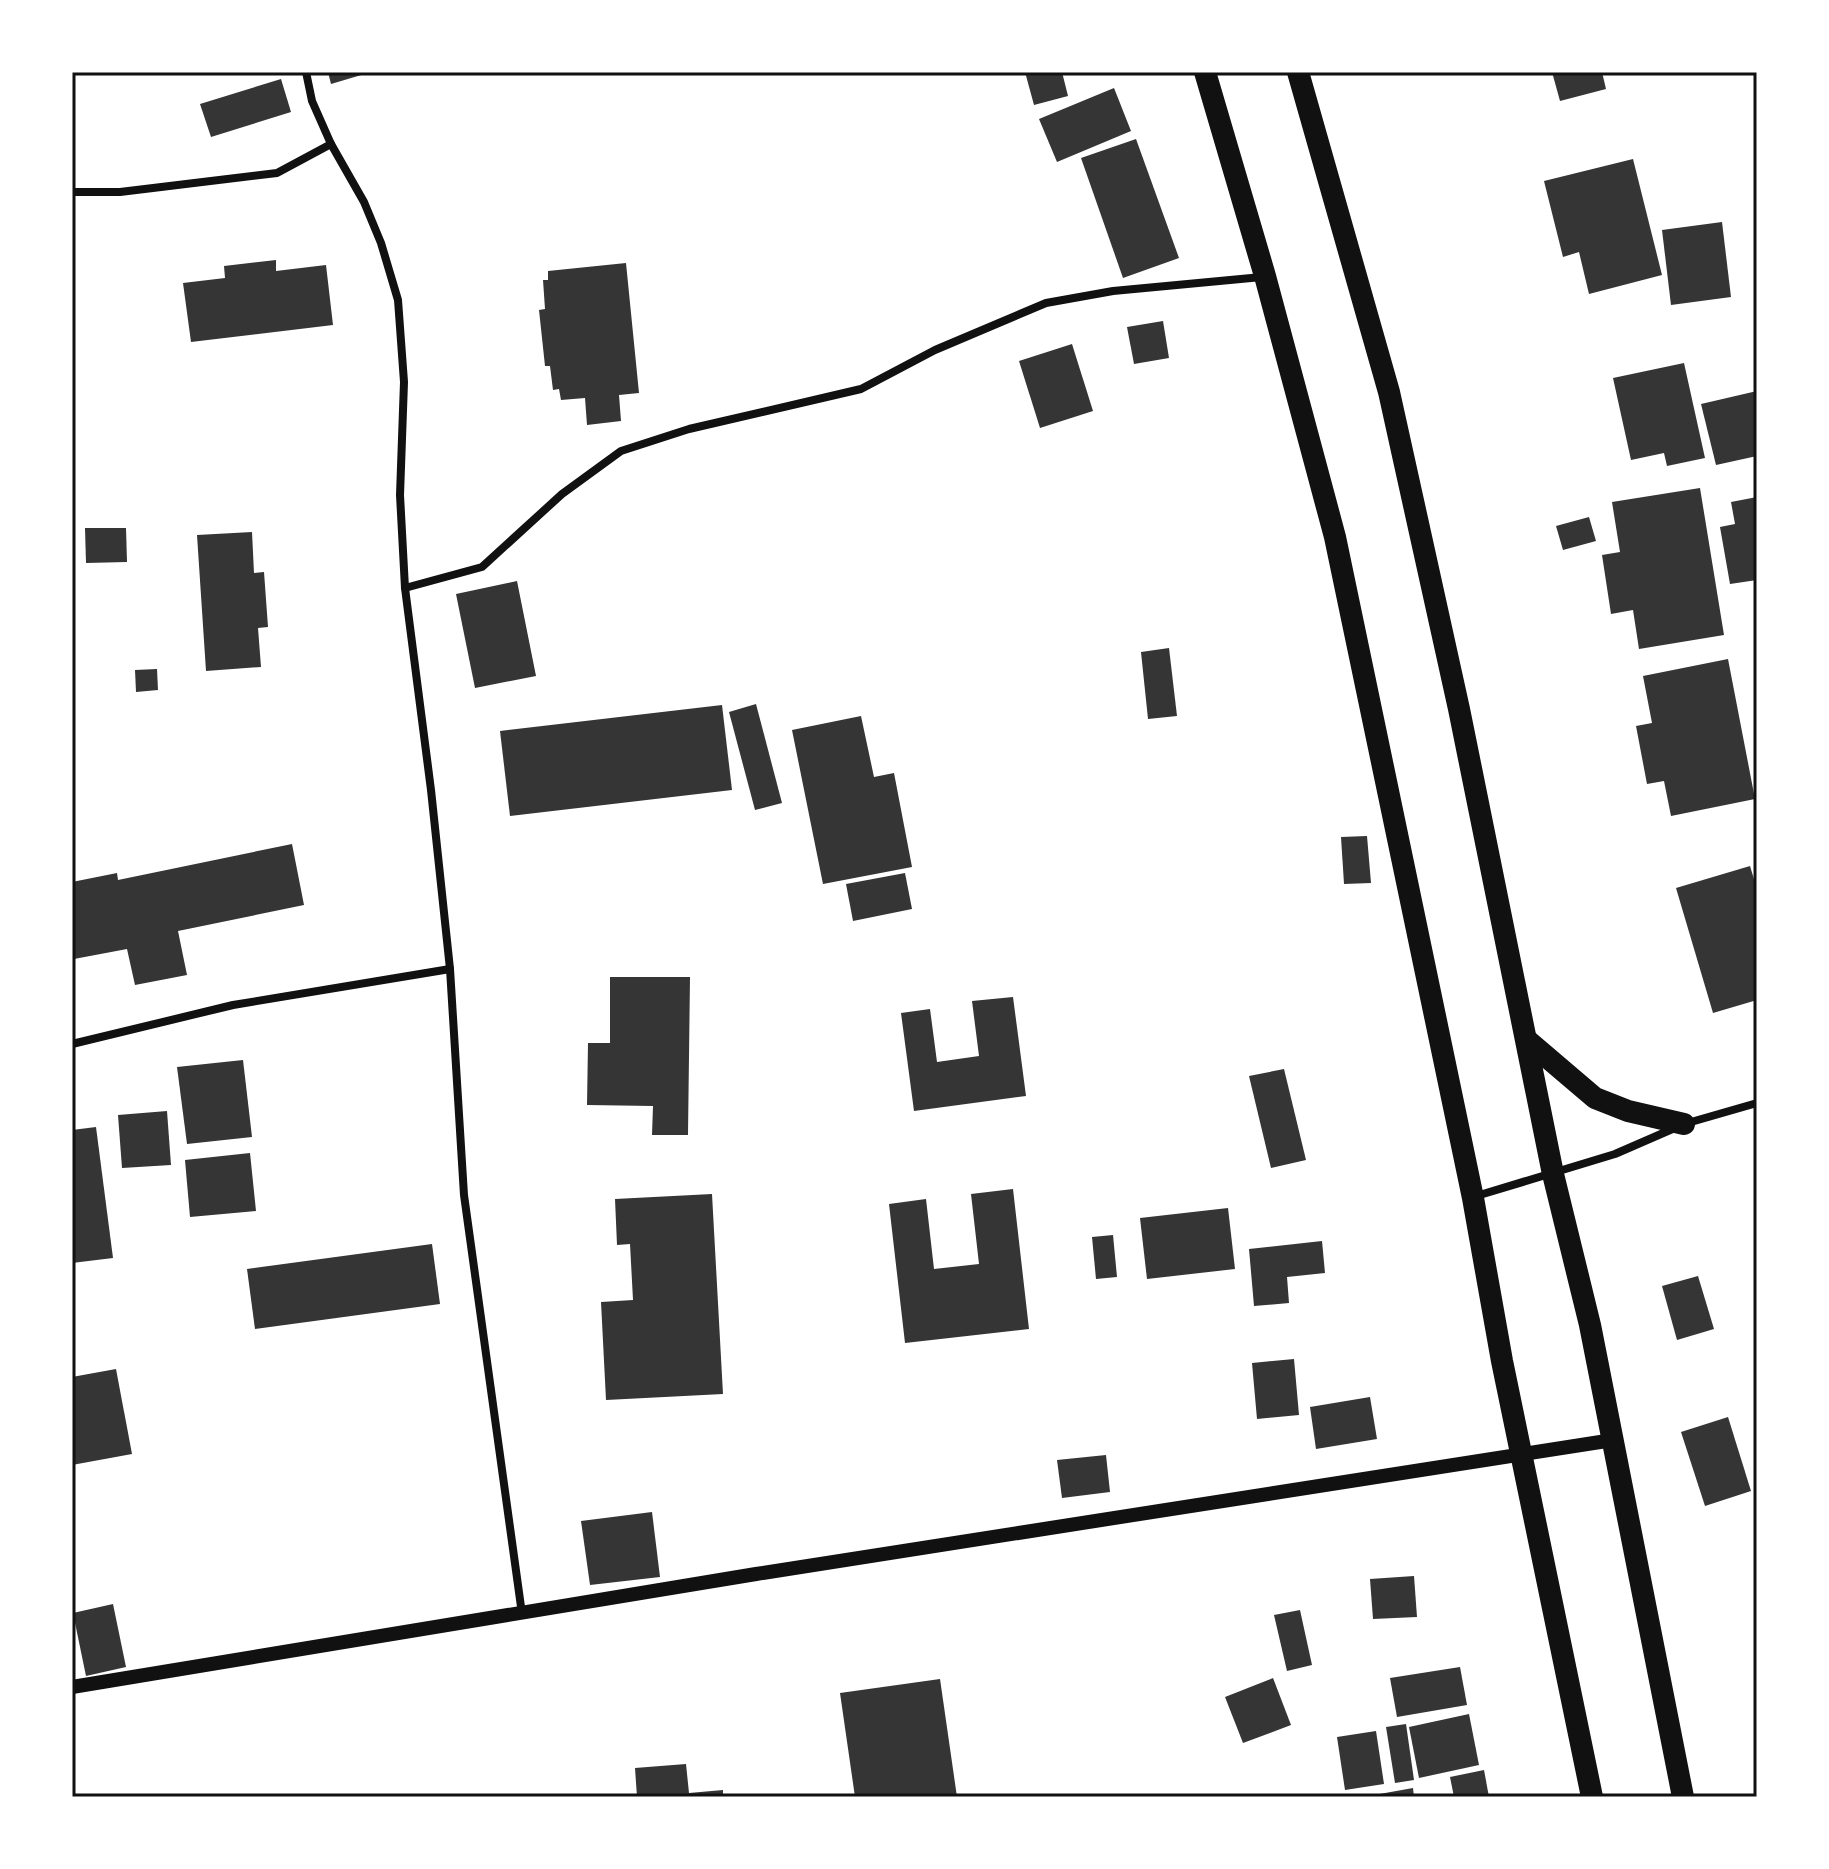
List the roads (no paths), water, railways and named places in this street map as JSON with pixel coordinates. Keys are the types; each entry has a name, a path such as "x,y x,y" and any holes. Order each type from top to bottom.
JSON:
{"highway":[{"path":"1205,72 1265,276 1335,537 1473,1198 1521,1454 1592,1797"},
{"path":"1298,72 1389,392 1459,709 1553,1174 1590,1325 1683,1797"},
{"path":"1527,1040 1595,1098 1628,1111 1684,1124"}],"street":[{"path":"306,72 312,101 331,144 364,202 381,243 398,300 404,382 400,495 405,588 450,969 464,1195 522,1614"},
{"path":"72,192 120,192 277,173 331,144"},
{"path":"405,588 482,567 562,494 621,451 689,429 861,389 935,350 1046,303 1113,291 1265,276"},
{"path":"72,1044 233,1005 450,969"},
{"path":"1473,1198 1615,1154 1684,1124 1757,1103"},
{"path":"72,1687 756,1574 1613,1440"}]}
